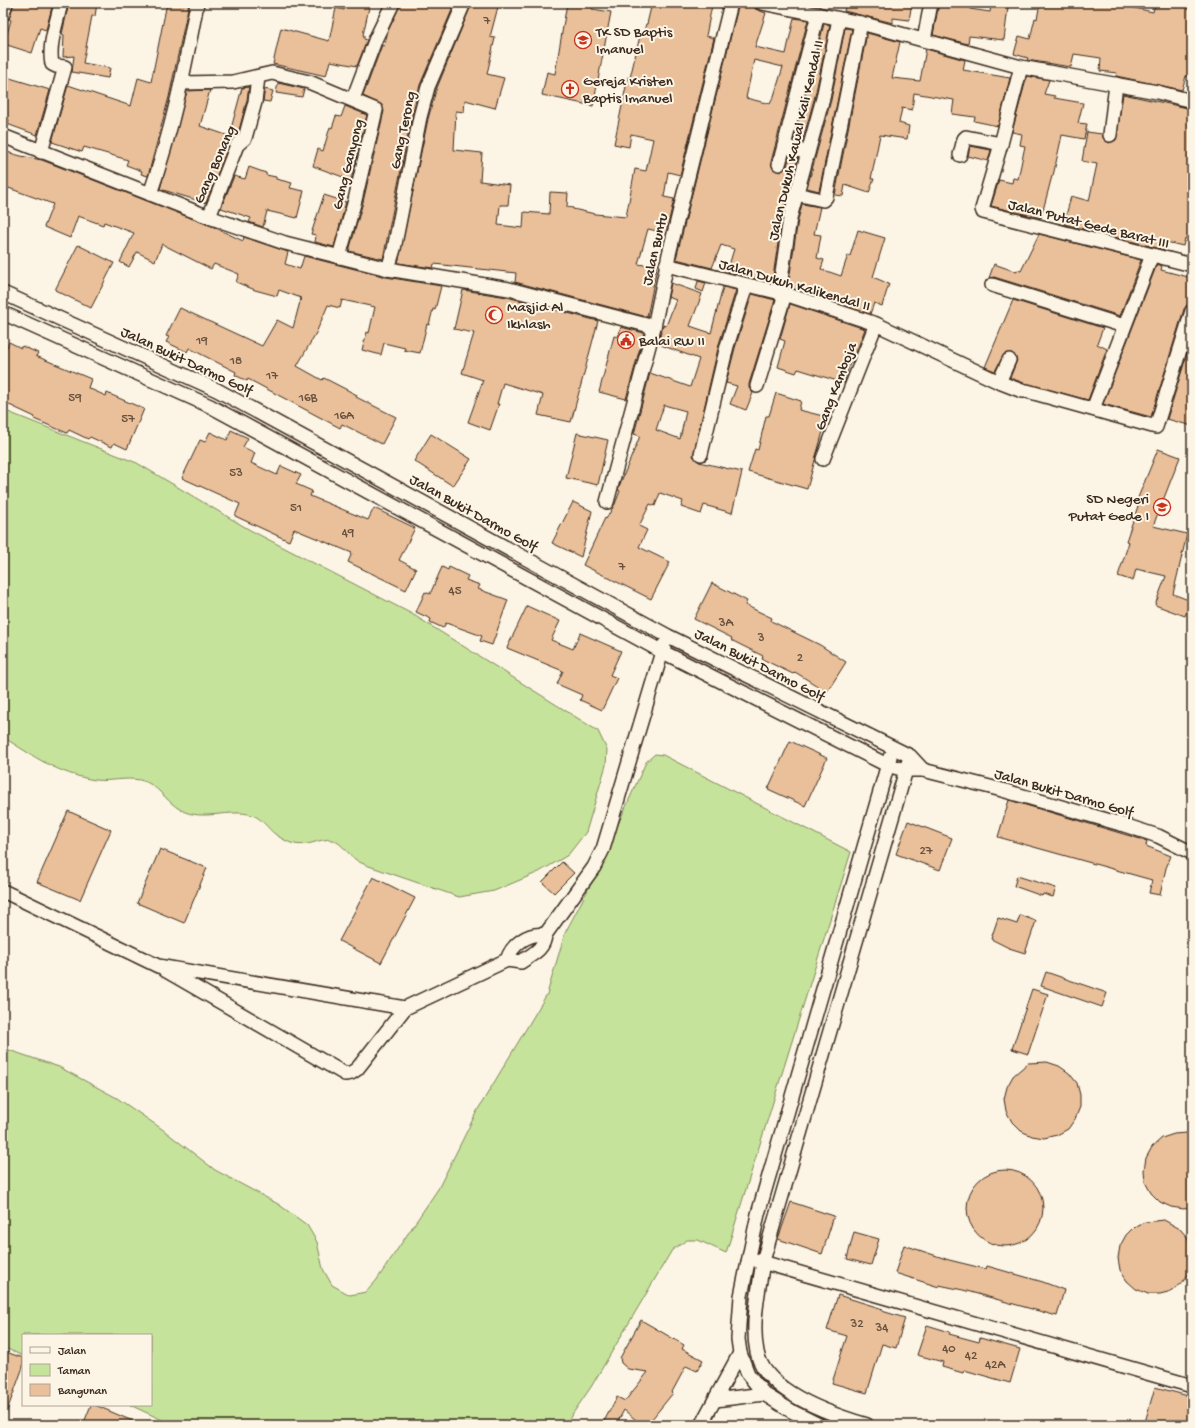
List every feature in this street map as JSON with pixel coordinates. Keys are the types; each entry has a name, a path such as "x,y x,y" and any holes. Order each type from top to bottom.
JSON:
{"street":[{"path":"3,14 6,3"},
{"path":"41,152 65,67 52,64 51,59 54,33 61,3"},
{"path":"150,194 165,150 182,83 197,3"},
{"name":"Gang Ganyong","path":"339,257 356,200 376,113 374,108 353,99 376,38 392,3"},
{"name":"Gang Terong","path":"388,269 394,248 420,117 428,87 464,3"},
{"name":"Jalan Buntu","path":"607,502 654,327 666,265 731,3"},
{"path":"762,3 862,23 1021,67 1116,84 1192,101"},
{"path":"924,40 931,3"},
{"path":"779,164 818,14"},
{"name":"Jalan Dukuh Kawal Kali Kendal II","path":"756,386 782,294 790,218 823,98 839,19"},
{"path":"796,194 823,200 826,197 862,23"},
{"path":"960,155 964,139 966,137 1001,144 1021,67"},
{"path":"182,83 233,82 272,73 309,82 353,99"},
{"name":"Gang Bonang","path":"209,217 237,145 245,138 255,102 258,77"},
{"path":"1110,135 1116,84"},
{"path":"3,136 209,217 284,243 388,269 509,289 654,327"},
{"name":"Jalan Putat Gede Barat III","path":"1001,144 982,209 986,214 1192,265"},
{"path":"784,146 808,153"},
{"path":"1093,409 1152,255"},
{"name":"Jalan Dukuh Kalikendal II","path":"666,265 782,294 876,324 1022,392 1027,391 1156,427 1192,311"},
{"path":"701,454 727,346 746,286"},
{"path":"992,286 1124,326"},
{"name":"Jalan Bukit Darmo Golf","path":"3,293 217,390 668,636 910,756 923,770"},
{"name":"Jalan Bukit Darmo Golf","path":"3,313 210,406 661,651 887,764 905,770 923,770 1002,790 1124,825 1158,836 1192,853"},
{"name":"Gang Kamboja","path":"823,459 876,324"},
{"path":"999,382 1009,360"},
{"path":"3,891 158,966 345,1074 351,1073 357,1069 405,1008 507,960 521,962 541,949 545,942 546,935 594,867 603,849 661,651 668,636"},
{"path":"819,1425 793,1412 764,1394 748,1374 740,1353 738,1320 748,1259 758,1214 887,764 893,748"},
{"path":"867,1425 832,1414 802,1401 779,1384 764,1368 757,1353 755,1329 763,1261 910,756"},
{"path":"158,966 405,1008"},
{"path":"748,1259 763,1261 1052,1347 1192,1386"},
{"path":"701,1425 740,1353"},
{"path":"715,1400 764,1394"}],"green space":[{"path":"3,410 137,463 250,530 412,614 598,731 607,750 606,765 586,832 568,855 539,872 494,891 459,897 366,865 356,860 338,843 332,840 322,840 303,845 291,843 272,832 256,816 243,813 198,815 189,813 176,807 151,785 140,780 95,780 69,773 46,763 3,737"},
{"path":"655,754 663,755 851,852 726,1253 698,1240 687,1240 672,1250 591,1387 565,1425 173,1425 132,1406 152,1406 152,1334 22,1334 22,1356 3,1347 3,1048 59,1067 117,1098 162,1129 215,1170 278,1204 307,1225 317,1242 323,1269 332,1285 350,1295 366,1292 376,1281 438,1189 477,1111 547,994 565,933 592,882 646,762"}],"building":[{"path":"14,3 53,3 46,30 40,28 32,53 4,44"},
{"path":"69,3 97,3 95,16 92,16 83,63 110,68 108,78 72,72 74,56 63,57 64,35 62,34"},
{"path":"167,3 189,3 169,97 148,176 141,174 142,171 126,165 128,160 84,147 82,152 52,142 68,85 131,106 138,78 151,82"},
{"path":"346,3 370,3 363,35 364,39 367,40 357,66 330,61 326,76 273,64 281,28 329,41 336,8 344,10"},
{"path":"401,3 455,3 420,85 412,115 383,259 349,251 363,202 384,111 382,105 363,96 382,45 384,46 388,31"},
{"path":"472,3 499,3 490,37 495,38 487,74 504,78 495,108 465,100 464,112 456,111 454,150 482,153 480,181 510,185 508,205 500,205 498,225 523,228 524,212 549,214 550,192 568,193 567,207 573,209 595,214 626,217 635,169 646,171 653,139 631,134 629,147 614,144 628,77 630,78 640,36 642,37 647,24 652,3 698,3 712,5 706,36 714,38 680,175 668,172 664,197 674,199 666,233 648,229 638,264 657,267 647,317 515,282 516,273 434,264 433,268 398,263 428,119 436,90"},
{"name":"TK SD Baptis Imanuel","path":"567,3 593,3 592,9 611,12 593,106 542,95 547,72 555,74"},
{"path":"739,3 756,8 755,9 766,13 755,47 786,54 794,18 808,20 771,162 773,169 781,172 787,166 790,156 798,158 782,217 772,283 727,272 734,249 721,245 712,268 676,259","holes":["754,60 783,67 770,104 746,98"]},
{"path":"846,3 912,3 909,20 893,18 893,23 844,11"},
{"path":"939,3 971,3 970,9 990,12 991,5 1008,7 1004,40 969,36 968,44 933,35"},
{"path":"1040,3 1131,3 1130,7 1153,12 1155,3 1192,8 1192,77 1186,76 1182,90 1116,76 1117,73 1100,71 1101,58 1074,54 1071,67 1027,60 1028,58 1014,54 1019,36 1030,39 1035,18 1037,19"},
{"path":"824,24 830,25 815,96 802,143 794,140"},
{"path":"845,28 852,29 819,191 807,188 831,100"},
{"path":"867,33 900,42 892,78 920,81 926,49 965,60 963,70 1010,78 998,126 974,121 975,117 952,114 954,100 914,93 912,110 902,108 899,123 909,126 907,139 880,135 871,179 874,179 869,193 845,185 843,196 835,195"},
{"path":"3,76 50,90 37,135 7,124 9,120 3,119"},
{"path":"1027,76 1049,80 1044,94 1055,96 1054,98 1083,103 1078,123 1087,124 1084,139 1062,135 1053,176 1041,218 991,206 999,180 1012,183 1013,178 1018,179 1025,146 1020,145 1022,134 1012,132"},
{"path":"278,83 304,89 302,97 276,93"},
{"path":"249,87 238,134 234,137 229,136 242,88"},
{"path":"265,89 273,91 270,102 263,101"},
{"path":"210,90 200,126 232,137 206,203 160,189 187,91"},
{"path":"1123,94 1192,109 1192,210 1188,226 1192,227 1192,240 1185,238 1183,246 1166,242 1165,250 1064,224 1071,196 1089,201 1097,164 1082,161 1087,132 1102,134 1103,138 1109,143 1116,140"},
{"path":"345,106 367,115 351,180 313,166 318,149 323,151 330,127 332,128 336,116 341,117"},
{"path":"970,146 991,150 988,161 968,156"},
{"path":"3,151 42,160 214,227 243,241 244,237 288,252 285,264 300,269 304,256 386,277 441,286 435,310 433,309 429,325 427,324 420,353 404,350 405,348 384,343 381,355 362,350 367,332 369,333 375,307 342,300 340,308 328,305 316,333 297,366 322,380 324,378 357,395 356,397 396,417 382,444 342,424 340,428 248,379 247,381 235,375 236,372 189,348 187,352 166,342 169,337 166,336 180,308 262,346 277,320 293,328 301,298 279,290 277,296 255,290 236,282 239,274 214,264 211,269 162,244 155,261 137,252 129,267 120,262 134,233 104,222 103,225 78,216 70,238 44,227 53,204 3,186"},
{"path":"249,167 266,173 266,175 276,177 276,179 292,183 290,188 304,191 297,218 267,211 263,227 249,222 251,218 221,208 234,176 245,179"},
{"path":"324,195 346,202 334,247 315,242 316,235 311,234"},
{"path":"802,204 820,207 814,234 821,235 817,258 824,260 821,269 841,276 848,255 850,256 858,230 885,238 873,277 889,284 882,306 874,303 870,314 788,287 798,220"},
{"path":"1039,234 1141,260 1120,316 994,277 989,278 994,264 1017,272 1017,270 1021,271"},
{"path":"78,245 114,263 91,308 55,290"},
{"path":"1157,264 1162,266 1161,270 1192,278 1189,288 1192,288 1192,303 1187,305 1184,309 1151,417 1103,404"},
{"path":"698,281 706,283 703,292 696,289"},
{"path":"671,283 702,294 690,326 711,333 723,287 736,290 719,344 693,456 699,462 742,472 732,513 704,505 701,514 681,507 683,501 660,493 655,506 650,504 639,526 647,530 639,547 670,562 651,599 583,565 605,518 606,519 615,504 620,491 618,490 620,484 640,436 634,434 650,373 690,387 699,359 658,344 663,325 666,326 676,300 668,297","holes":["664,405 686,411 680,439 656,430"]},
{"path":"463,290 507,297 598,321 571,422 538,415 543,395 503,383 497,404 499,404 490,430 468,422 483,380 462,373 474,333 454,329"},
{"path":"752,294 775,300 749,384 749,388 753,393 746,410 730,404 737,386 726,383"},
{"path":"1013,300 1103,328 1097,344 1107,349 1088,400 1010,378 1017,360 1012,353 1004,354 995,371 985,367"},
{"path":"790,304 865,329 852,363 850,363 844,383 798,369 796,373 778,367 785,341 780,339"},
{"path":"621,327 644,333 626,399 599,392 614,336 618,337"},
{"path":"1192,338 1192,426 1167,419"},
{"path":"9,342 21,348 22,346 38,353 36,356 91,379 88,388 106,396 107,393 144,409 127,449 114,443 112,447 90,437 88,439 69,430 67,433 34,419 35,417 3,402 3,345 7,347"},
{"path":"776,393 801,401 799,410 827,417 807,489 748,472 755,449 758,450 766,416 769,416"},
{"path":"231,430 248,438 243,447 255,453 251,463 277,475 281,466 301,475 296,484 312,491 310,496 368,520 374,508 415,528 399,560 416,569 406,590 348,562 352,553 294,529 289,541 235,516 240,504 182,478 200,440 205,442 210,432 227,440"},
{"path":"577,433 608,440 598,485 566,478"},
{"path":"431,434 471,459 453,486 414,461"},
{"path":"1158,449 1180,457 1153,526 1187,534 1173,594 1191,601 1185,616 1155,605 1166,576 1136,569 1133,581 1118,576 1129,542 1126,541 1138,506 1135,505"},
{"path":"573,502 592,511 581,557 552,543"},
{"path":"442,567 448,570 449,567 468,576 466,580 480,585 478,589 508,600 492,645 480,641 482,636 446,623 443,628 430,622 431,619 416,612 425,592 430,594"},
{"path":"712,583 747,601 745,605 772,618 771,621 820,645 846,662 827,692 795,672 793,674 762,659 763,656 731,640 732,638 694,619"},
{"path":"527,606 560,621 551,640 573,649 580,633 621,651 610,675 617,678 602,710 580,700 582,695 557,684 563,671 507,648"},
{"path":"790,741 827,758 805,806 768,789"},
{"path":"1009,800 1147,841 1146,846 1171,856 1166,868 1160,895 1149,893 1152,880 998,837"},
{"path":"68,811 111,830 80,900 37,882"},
{"path":"908,821 952,838 940,870 896,854"},
{"path":"160,849 207,868 184,923 137,903"},
{"path":"562,862 574,873 554,893 542,882"},
{"path":"1017,876 1056,888 1053,897 1043,894 1042,896 1014,886"},
{"path":"373,877 415,898 381,963 339,941"},
{"path":"1020,915 1036,921 1025,953 1009,948 991,939 998,918 1017,924"},
{"path":"1046,972 1107,993 1102,1007 1041,986"},
{"path":"1032,989 1048,994 1028,1054 1012,1049"},
{"path":"1047,1062 1059,1066 1069,1073 1077,1083 1080,1095 1080,1107 1075,1119 1068,1129 1057,1135 1044,1138 1032,1136 1021,1131 1012,1122 1006,1111 1004,1099 1007,1087 1013,1076 1028,1063"},
{"path":"1186,1133 1192,1135 1192,1207 1184,1209 1171,1207 1160,1202 1151,1193 1145,1182 1144,1170 1146,1158 1152,1147 1162,1138 1174,1134"},
{"path":"1005,1170 1019,1173 1032,1181 1040,1194 1043,1208 1040,1222 1032,1235 1019,1243 1005,1246 991,1243 978,1235 970,1222 967,1208 970,1194 978,1181 991,1173"},
{"path":"791,1202 834,1216 822,1254 778,1239"},
{"path":"1164,1220 1180,1229 1188,1238 1192,1249 1192,1264 1189,1273 1182,1283 1172,1291 1160,1294 1148,1294 1136,1289 1127,1281 1120,1270 1118,1258 1120,1246 1126,1235 1134,1227 1145,1222"},
{"path":"854,1232 879,1239 871,1265 847,1259"},
{"path":"904,1245 949,1260 986,1269 987,1266 1043,1282 1064,1290 1057,1316 963,1290 939,1285 939,1287 895,1273"},
{"path":"838,1295 883,1309 882,1311 905,1318 896,1348 882,1344 867,1393 832,1383 847,1336 827,1330"},
{"path":"641,1320 684,1345 682,1349 703,1360 697,1371 686,1366 672,1392 673,1393 647,1425 642,1425 624,1410 616,1425 602,1425 617,1397 625,1401 648,1372 628,1369 621,1363 620,1358"},
{"path":"927,1325 950,1332 949,1334 979,1342 980,1338 1020,1349 1010,1383 964,1370 963,1373 942,1367 943,1362 917,1355"},
{"path":"3,1351 22,1358 22,1370 4,1419"},
{"path":"1155,1387 1192,1397 1192,1425 1157,1425 1145,1422"},
{"path":"91,1406 97,1406 142,1425 83,1425"}],"place":[{"name":"TK SD Baptis Imanuel","path":"583,40"},
{"name":"Gereja Kristen Baptis Imanuel","path":"570,89"},
{"name":"Masjid Al Ikhlash","path":"494,315"},
{"name":"Balai RW II","path":"626,340"},
{"name":"SD Negeri Putat Gede I","path":"1162,507"}]}
